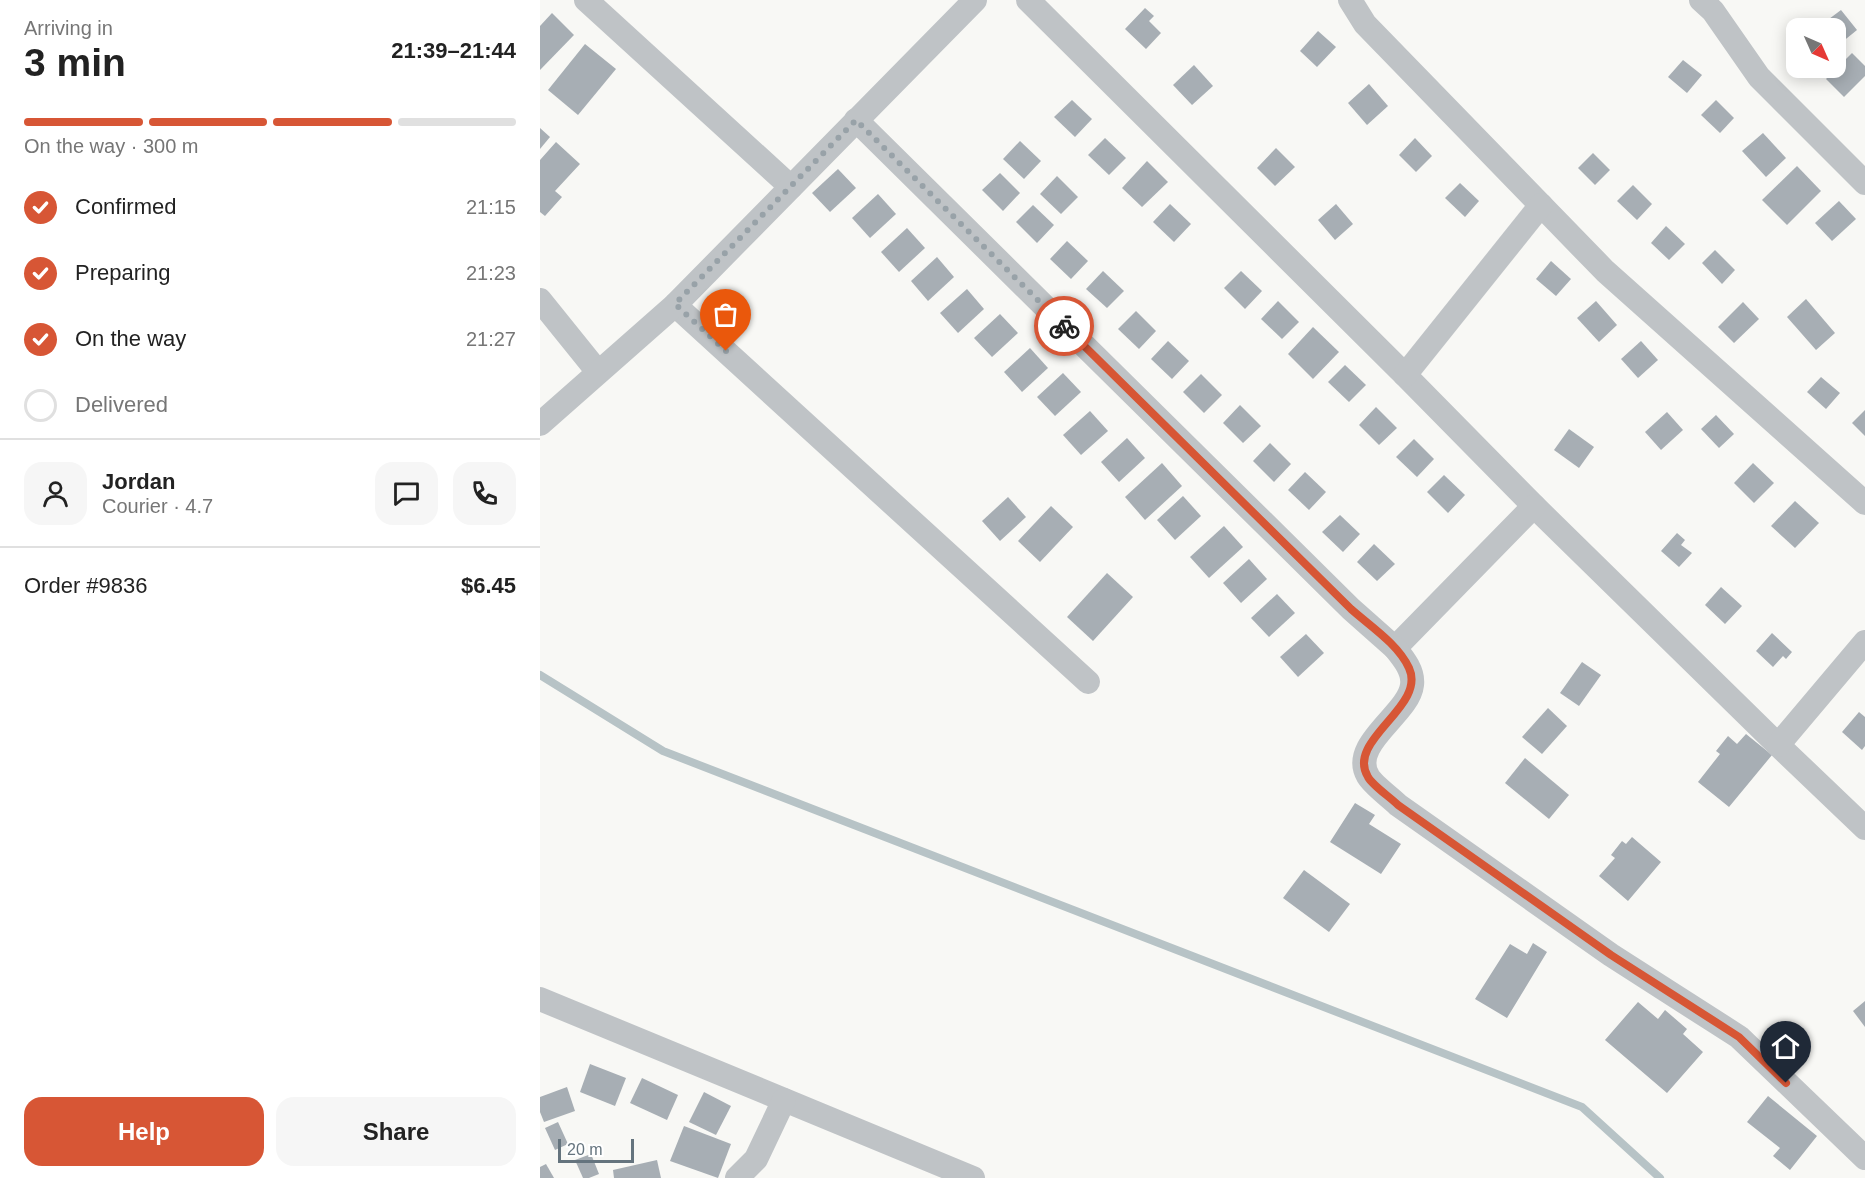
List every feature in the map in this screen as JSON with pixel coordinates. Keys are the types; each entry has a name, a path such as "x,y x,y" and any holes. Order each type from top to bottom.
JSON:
{"street":[{"path":"586,0 791,187"},
{"path":"540,424 675,304 975,0"},
{"path":"1028,0 1534,506 1865,828"},
{"path":"1350,0 1365,24 1605,271 1865,503"},
{"path":"1714,4 1759,77 1865,183"},
{"path":"856,120 1351,609 1395,648 1410,669 1412,685 1405,699 1366,750 1364,764 1368,777 1398,805 1611,955 1739,1037 1865,1158"},
{"path":"1405,375 1541,205"},
{"path":"540,300 598,372"},
{"path":"675,304 1088,682"},
{"path":"1395,648 1534,506"},
{"path":"1778,745 1862,653"},
{"path":"540,999 972,1178"},
{"path":"737,1178 756,1159 784,1100"}],"building":[{"path":"1145,8 1154,16 1149,21 1161,33 1146,49 1125,29"},
{"path":"1841,10 1857,30 1846,39 1846,18 1830,18"},
{"path":"552,13 574,35 540,70 540,26"},
{"path":"1318,31 1336,47 1317,67 1300,51"},
{"path":"585,44 616,69 578,115 548,90"},
{"path":"1852,53 1865,66 1865,76 1844,97 1826,79 1846,78 1846,59"},
{"path":"1683,60 1702,75 1687,93 1668,77"},
{"path":"1194,65 1213,86 1192,105 1173,85"},
{"path":"1369,84 1388,106 1367,125 1348,103"},
{"path":"1072,100 1092,119 1075,137 1054,117"},
{"path":"1716,100 1734,118 1720,133 1701,115"},
{"path":"540,128 550,137 540,149"},
{"path":"1763,133 1786,158 1766,177 1742,151"},
{"path":"1105,138 1126,158 1109,175 1088,155"},
{"path":"1415,138 1432,156 1416,172 1399,155"},
{"path":"1020,141 1041,161 1024,179 1003,159"},
{"path":"556,142 580,164 555,191 562,197 545,216 540,212 540,160"},
{"path":"1276,148 1295,167 1275,186 1257,168"},
{"path":"1593,153 1610,170 1595,185 1578,168"},
{"path":"1147,161 1168,182 1142,207 1122,188"},
{"path":"1797,166 1821,191 1787,225 1762,200"},
{"path":"838,169 856,188 830,212 812,193"},
{"path":"1000,173 1020,193 1003,211 982,190"},
{"path":"1057,176 1078,197 1061,214 1040,194"},
{"path":"1460,183 1479,201 1465,217 1445,198"},
{"path":"1633,185 1652,204 1637,220 1617,201"},
{"path":"878,194 896,214 870,238 852,218"},
{"path":"1839,201 1856,219 1832,241 1815,223"},
{"path":"1170,204 1191,224 1174,242 1153,222"},
{"path":"1336,204 1353,224 1335,240 1318,220"},
{"path":"1033,205 1054,225 1037,243 1016,222"},
{"path":"1666,226 1685,244 1669,260 1651,243"},
{"path":"907,228 925,248 899,272 881,252"},
{"path":"1067,241 1088,261 1071,279 1050,259"},
{"path":"1715,250 1735,270 1722,284 1702,263"},
{"path":"937,257 954,277 928,301 911,281"},
{"path":"1551,261 1571,279 1556,296 1536,279"},
{"path":"1103,271 1124,291 1107,308 1086,289"},
{"path":"1241,271 1262,291 1245,309 1224,288"},
{"path":"967,289 984,309 958,333 940,313"},
{"path":"1806,299 1835,333 1816,350 1787,317"},
{"path":"1278,301 1299,322 1282,339 1261,319"},
{"path":"1596,301 1617,325 1599,342 1577,318"},
{"path":"1743,302 1759,319 1734,343 1718,327"},
{"path":"1136,311 1156,331 1139,349 1118,329"},
{"path":"1000,314 1018,333 992,357 974,338"},
{"path":"1313,327 1339,352 1313,379 1288,354"},
{"path":"1168,341 1189,361 1172,379 1151,359"},
{"path":"1641,341 1658,360 1638,378 1621,359"},
{"path":"1030,348 1048,368 1022,392 1004,372"},
{"path":"1345,365 1366,385 1349,402 1328,382"},
{"path":"1063,373 1081,392 1055,416 1037,397"},
{"path":"1201,374 1222,395 1204,413 1183,392"},
{"path":"1821,377 1840,393 1826,409 1807,392"},
{"path":"1240,405 1261,426 1243,443 1223,423"},
{"path":"1376,407 1397,428 1379,445 1359,425"},
{"path":"1865,410 1865,436 1852,423"},
{"path":"1090,411 1108,431 1081,455 1063,435"},
{"path":"1667,412 1683,430 1661,450 1645,432"},
{"path":"1716,415 1734,434 1719,448 1701,429"},
{"path":"1569,429 1594,447 1579,468 1554,450"},
{"path":"1127,438 1145,458 1119,482 1101,462"},
{"path":"1414,439 1434,459 1417,477 1396,457"},
{"path":"1270,443 1291,464 1274,482 1253,461"},
{"path":"1162,463 1182,486 1145,520 1125,497"},
{"path":"1753,463 1774,483 1754,503 1734,483"},
{"path":"1305,472 1326,492 1309,510 1288,490"},
{"path":"1444,475 1465,495 1448,513 1427,492"},
{"path":"1183,496 1201,516 1175,540 1157,520"},
{"path":"1008,497 1026,517 1000,541 982,521"},
{"path":"1795,501 1819,523 1795,548 1771,526"},
{"path":"1051,506 1073,527 1040,562 1018,541"},
{"path":"1340,515 1360,534 1343,552 1322,532"},
{"path":"1224,526 1243,547 1209,578 1190,557"},
{"path":"1677,533 1685,540 1681,545 1692,553 1679,567 1661,551"},
{"path":"1374,544 1395,564 1377,581 1357,562"},
{"path":"1249,559 1267,579 1241,603 1223,583"},
{"path":"1107,573 1133,597 1093,641 1067,617"},
{"path":"1721,587 1742,606 1725,624 1705,605"},
{"path":"1277,594 1295,613 1269,637 1251,618"},
{"path":"1772,633 1792,652 1786,659 1783,656 1773,667 1756,651"},
{"path":"1306,634 1324,653 1298,677 1280,657"},
{"path":"1582,662 1601,675 1579,706 1560,693"},
{"path":"1548,708 1567,726 1542,754 1522,737"},
{"path":"1859,712 1865,717 1865,746 1862,750 1842,732"},
{"path":"1746,734 1772,755 1729,807 1698,782 1720,754 1716,751 1728,736 1737,744"},
{"path":"1525,758 1569,795 1549,819 1505,783"},
{"path":"1355,803 1375,815 1369,824 1401,844 1381,874 1330,842"},
{"path":"1632,837 1661,862 1628,901 1599,876 1615,858 1611,855 1622,841 1626,844"},
{"path":"1304,870 1350,904 1329,932 1283,898"},
{"path":"1533,943 1547,952 1507,1018 1475,999 1510,944 1527,954"},
{"path":"1865,1001 1865,1027 1853,1011"},
{"path":"1638,1002 1658,1019 1665,1010 1687,1029 1683,1034 1703,1052 1667,1093 1605,1040"},
{"path":"590,1064 626,1078 615,1106 580,1092"},
{"path":"642,1078 678,1095 667,1120 630,1103"},
{"path":"567,1087 575,1111 544,1122 540,1112 540,1097"},
{"path":"704,1092 731,1106 716,1135 689,1122"},
{"path":"1768,1096 1817,1136 1790,1170 1773,1156 1780,1148 1747,1122"},
{"path":"558,1122 568,1144 555,1150 545,1128"},
{"path":"684,1126 731,1144 718,1178 670,1161"},
{"path":"591,1154 599,1174 583,1178 575,1160"},
{"path":"657,1160 661,1178 614,1178 613,1170"},
{"path":"546,1164 554,1178 540,1178 540,1167"}],"waterway":[{"path":"540,675 663,751 1582,1107 1660,1178"}],"way so far":[{"path":"726,351 675,304 856,120 1064,326"}],"route":[{"path":"1064,326 1351,609 1395,648 1410,669 1412,685 1405,699 1366,750 1364,764 1368,777 1398,805 1611,955 1739,1037 1786,1083"}]}
